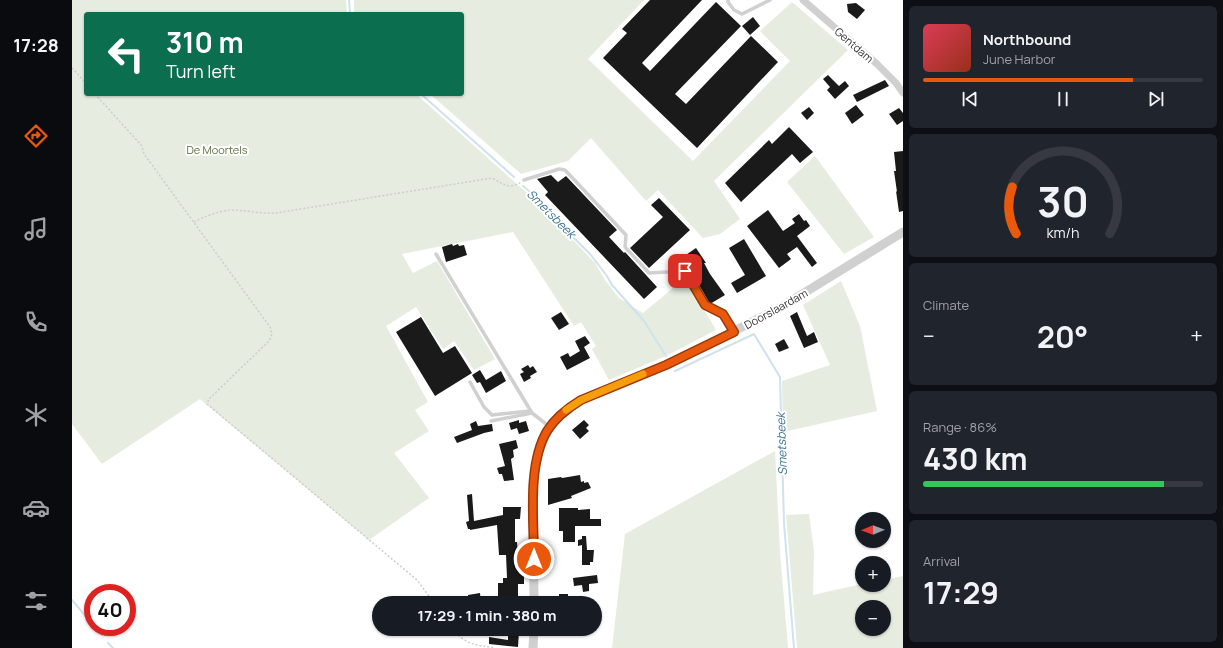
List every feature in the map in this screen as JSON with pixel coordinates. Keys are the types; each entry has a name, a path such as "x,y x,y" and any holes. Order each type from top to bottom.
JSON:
{"street":[{"name":"Gentdam","path":"803,0 877,64 896,83 903,93"},
{"name":"Doorslaardam","path":"534,596 535,469 542,443 550,427 566,410 581,400 666,365 778,309 903,232"},
{"path":"532,648 533,636"}],"lane":[{"path":"728,0 734,10 742,14 770,0"},
{"path":"524,180 559,169 566,170 626,235 625,246 649,273 685,271 705,305 723,314 734,332"},
{"path":"436,254 531,412 550,427"},
{"path":"470,382 484,407 492,415 531,412"},
{"path":"491,420 531,412"}],"path":[{"path":"72,68 84,82"},
{"path":"98,96 142,146 144,154 270,327 272,334 269,341 208,398 207,404 417,580 429,596"},
{"path":"194,222 200,218 228,210 264,214 276,213 492,178 507,186 514,186 524,180"},
{"path":"458,636 470,644 495,648"}],"green space":[{"name":"De Moortels","path":"72,0 346,0 347,12 84,12 84,96 418,96 535,200 595,263 605,280 619,298 643,313 685,278 716,330 666,356 609,380 592,349 596,346 581,322 574,326 513,232 402,254 413,273 437,261 495,359 474,370 454,341 443,349 416,307 386,326 428,402 415,410 429,431 394,453 429,498 369,540 200,399 102,464 72,424"},
{"path":"354,0 644,0 588,59 693,161 790,61 760,31 792,2 848,50 714,181 740,219 720,234 703,238 658,190 646,201 591,138 568,161 521,174 432,96 464,96 464,12 354,12"},
{"path":"815,156 874,237 844,254 787,182"},
{"path":"841,281 860,326 877,411 783,432 782,381 830,365 803,305"},
{"path":"775,451 780,552 788,648 612,648 625,534"},
{"path":"809,514 814,551 813,595 855,586 855,592 891,592 891,579 903,576 903,648 797,648 786,515"}],"building":[{"path":"650,0 702,0 642,63 650,71 716,2 741,26 675,94 686,104 751,36 778,62 697,148 603,58 627,33 622,29"},
{"path":"856,3 865,10 857,19 848,12 847,4"},
{"path":"753,17 760,26 750,35 742,26"},
{"path":"828,75 839,86 845,81 849,86 835,99 827,90 830,87 823,79"},
{"path":"885,80 889,86 857,102 853,95"},
{"path":"856,105 864,115 852,124 845,113"},
{"path":"809,107 814,113 807,120 801,113"},
{"path":"899,108 903,113 903,121 897,125 889,114"},
{"path":"789,127 813,152 800,163 792,154 741,202 725,183 769,140 772,144"},
{"path":"903,151 903,211 899,212 894,171 896,171 894,152"},
{"path":"551,175 558,182 566,176 617,230 609,237 657,287 644,299 545,195 548,192 537,179"},
{"path":"659,198 690,230 649,268 630,248 663,217 651,205"},
{"path":"768,210 783,231 795,223 792,219 799,214 804,221 806,220 810,226 797,236 817,263 812,267 797,247 787,254 791,259 779,268 747,226"},
{"path":"744,239 766,276 737,293 731,283 745,275 729,248"},
{"path":"452,244 453,246 458,244 459,246 464,245 467,255 446,262 442,247"},
{"path":"696,248 706,263 704,263 710,274 725,295 710,304 683,257"},
{"path":"561,312 569,324 559,330 551,318"},
{"path":"797,312 807,336 814,332 818,342 804,348 790,316"},
{"path":"421,317 443,353 455,346 472,373 435,396 396,332"},
{"path":"585,336 590,343 584,347 590,358 567,370 560,357 568,353 570,357 580,351 575,341"},
{"path":"784,339 789,348 779,352 775,344"},
{"path":"528,365 530,368 533,366 537,372 524,382 520,374 524,372 521,369"},
{"path":"480,370 486,380 501,371 506,381 486,393 480,382 477,383 472,375"},
{"path":"519,420 519,423 526,421 529,431 519,434 517,428 511,430 509,423"},
{"path":"584,420 589,425 586,428 589,431 580,439 572,430"},
{"path":"476,421 478,426 492,424 493,431 457,443 454,437 472,430 470,424"},
{"path":"516,440 518,448 513,450 514,457 511,459 514,480 504,481 502,474 499,474 497,468 505,466 499,444"},
{"path":"580,475 581,482 588,482 591,488 571,496 572,498 548,505 548,479"},
{"path":"472,494 474,521 503,515 503,507 521,507 520,519 515,519 515,542 517,542 518,556 523,556 522,573 524,573 524,584 518,584 518,596 498,596 498,583 503,583 503,578 507,578 506,555 499,555 497,525 470,530 468,529 466,522 469,521 467,495"},
{"path":"559,508 578,508 578,510 590,509 590,519 601,519 601,526 575,526 575,542 563,542 563,531 559,531"},
{"path":"582,536 586,536 587,550 594,550 593,562 590,562 590,565 582,565 582,545 578,546 578,540 582,539"},
{"path":"597,575 598,583 589,584 589,591 583,592 582,585 574,586 573,578"},
{"path":"480,593 480,596 468,596"},
{"path":"559,594 568,594 568,596 559,596"},
{"path":"508,636 519,636 518,647 489,644 489,637 508,640"}],"waterway":[{"name":"Smetsbeek","path":"349,0 350,12"},
{"name":"Smetsbeek","path":"423,96 514,177"},
{"name":"Smetsbeek","path":"523,186 544,204 590,254 612,285 644,321 666,356"},
{"name":"Smetsbeek","path":"675,371 754,334 780,377 784,523 794,648"},
{"path":"72,600 84,614"},
{"path":"108,643 113,648"}],"slow traffic":[{"path":"566,410 581,400 643,374"}],"route":[{"path":"534,559 535,469 546,432 561,414 581,400 666,365 734,332 723,314 705,305 685,271"}]}
